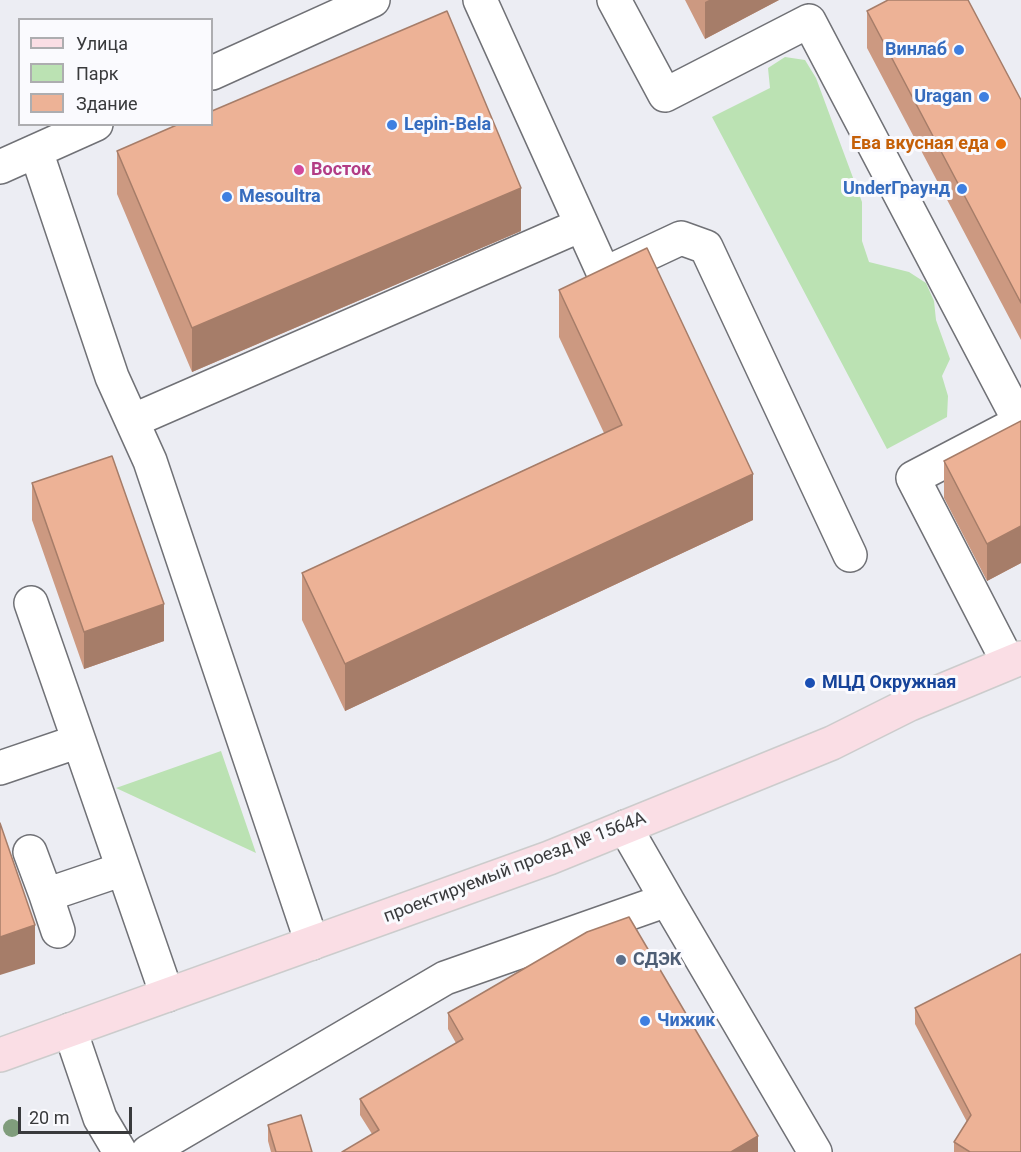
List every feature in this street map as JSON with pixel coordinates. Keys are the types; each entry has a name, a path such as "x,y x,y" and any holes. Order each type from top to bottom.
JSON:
{"main road":[{"name":"проектируемый проезд № 1564А","path":"0,1055 549,858 832,743 910,704 1015,660"}],"street":[{"path":"213,73 373,0"},
{"path":"480,0 604,274 681,238 706,247 850,555"},
{"path":"614,0 665,95 809,21 1020,422 913,478 1015,660"},
{"path":"0,167 92,126"},
{"path":"36,152 112,377 150,461 312,943"},
{"path":"132,421 581,225"},
{"path":"31,603 166,995"},
{"path":"0,768 79,741"},
{"path":"625,827 815,1152"},
{"path":"30,852 58,931"},
{"path":"46,895 123,869"},
{"path":"148,1152 445,978 667,900"},
{"path":"70,1030 100,1118 120,1152"}],"green space":[{"path":"785,57 805,60 816,78 862,202 862,241 869,262 909,272 926,283 934,301 936,320 950,359 942,376 948,396 947,417 887,449 712,117 770,88 768,68"},
{"path":"221,751 256,853 116,788"}],"building":[{"path":"888,0 968,0 1021,100 1021,303 867,11"},
{"path":"447,11 521,188 192,328 117,151 174,126 213,126 213,111"},
{"path":"647,248 753,474 345,664 302,573 622,425 559,290"},
{"path":"1021,421 1021,526 987,544 944,461"},
{"path":"112,456 164,604 84,632 32,483"},
{"path":"0,823 35,925 0,937"},
{"path":"629,917 758,1136 731,1152 342,1152 379,1130 360,1099 463,1039 448,1013 587,932"},
{"path":"1021,954 1021,1152 970,1152 954,1142 971,1115 915,1008"},
{"path":"301,1115 312,1152 276,1152 268,1125"}],"place":[{"name":"Винлаб","path":"959,50"},
{"name":"Uragan","path":"984,97"},
{"name":"Lepin-Bela","path":"392,125"},
{"name":"Ева вкусная еда","path":"1001,144"},
{"name":"Восток","path":"299,170"},
{"name":"UnderГраунд","path":"962,189"},
{"name":"Mesoultra","path":"227,197"},
{"name":"МЦД Окружная","path":"810,683"},
{"name":"СДЭК","path":"621,960"},
{"name":"Чижик","path":"645,1021"}]}
